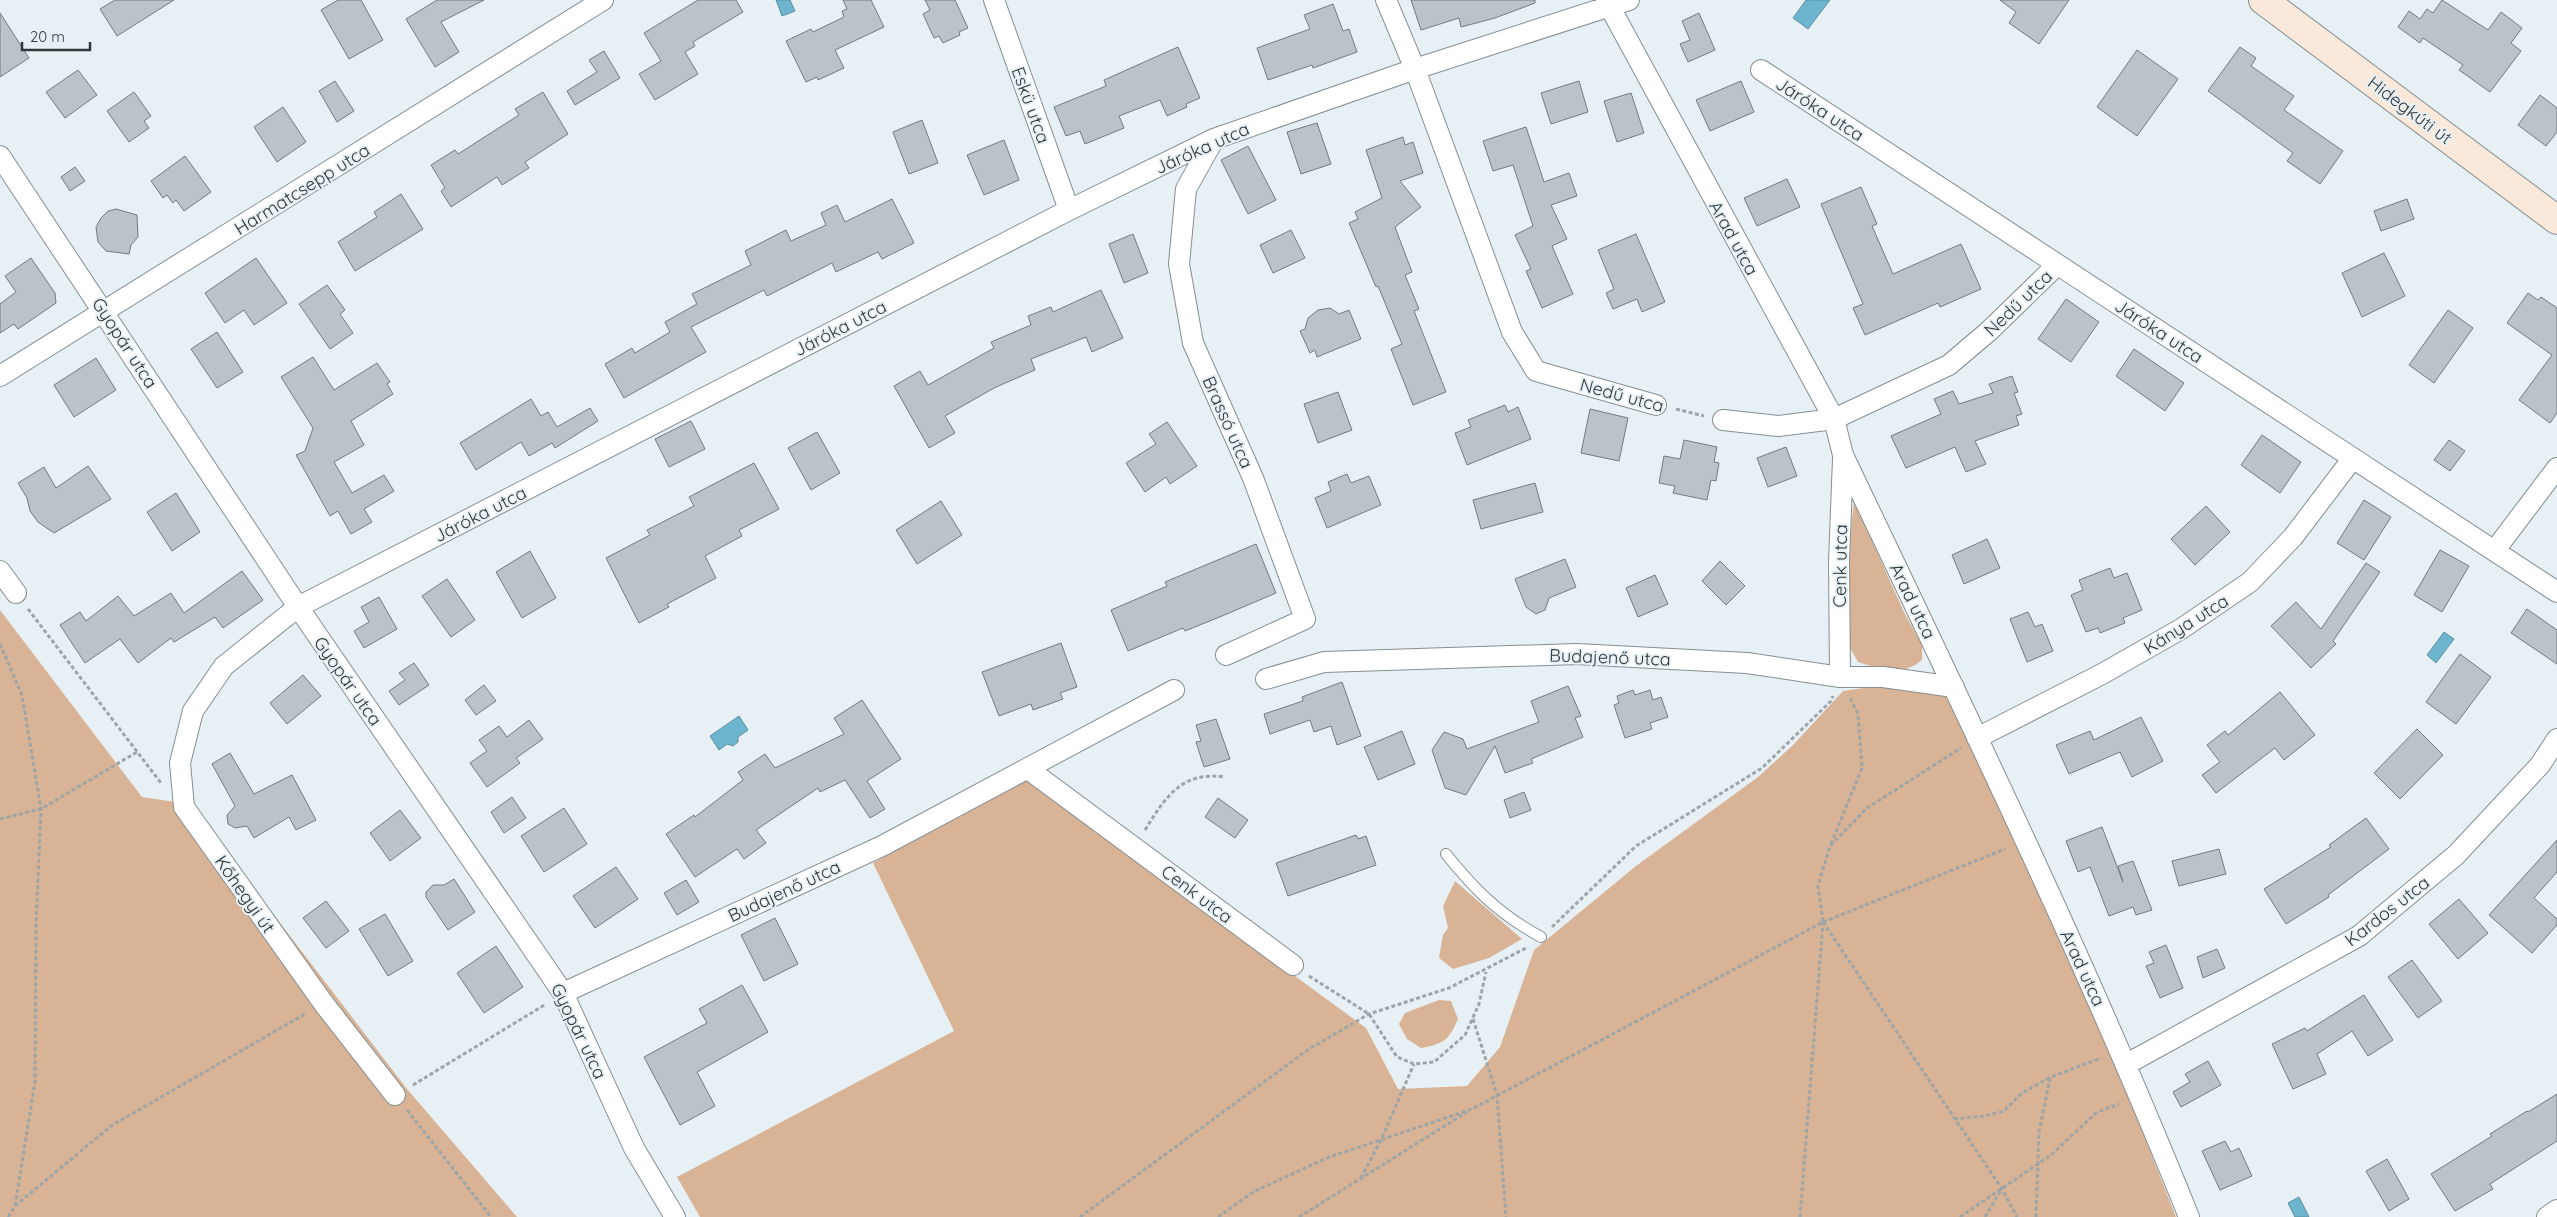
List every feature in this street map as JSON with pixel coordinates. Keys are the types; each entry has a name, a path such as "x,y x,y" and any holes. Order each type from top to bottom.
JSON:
{"main road":[{"name":"Hidegkúti út","path":"2263,0 2557,220"}],"street":[{"name":"Harmatcsepp utca","path":"0,376 603,0"},
{"name":"Eskü utca","path":"994,0 1069,210"},
{"name":"Nedű utca","path":"1386,0 1415,69 1512,332 1536,371 1656,405"},
{"name":"Járóka utca","path":"184,807 180,763 193,711 224,666 298,607 1069,210 1214,139 1608,4 1629,0"},
{"name":"Arad utca","path":"1608,4 1834,419 1844,455 1954,687 2124,1058 2189,1217"},
{"name":"Járóka utca","path":"1761,70 2557,592"},
{"name":"Brassó utca","path":"1214,139 1186,189 1179,264 1193,343 1253,478 1305,620 1226,655"},
{"name":"Gyopár utca","path":"0,156 105,312 298,607 563,993 634,1148 674,1217"},
{"name":"Nedű utca","path":"1724,420 1778,426 1834,419 1950,364 1989,331 2057,265"},
{"name":"Cenk utca","path":"1840,677 1839,561 1844,455"},
{"name":"Kánya utca","path":"1977,738 2102,674 2181,629 2250,582 2293,537 2353,458"},
{"path":"2495,550 2557,468"},
{"path":"0,570 16,593"},
{"name":"Budajenő utca","path":"1266,679 1324,662 1577,654 1747,663 1840,677 1883,677 1954,687"},
{"name":"Budajenő utca","path":"563,993 882,846 1174,690"},
{"name":"Kardos utca","path":"2124,1058 2359,936 2456,855 2540,765 2557,740"},
{"name":"Cenk utca","path":"1028,769 1294,965"},
{"name":"Kőhegyi út","path":"184,807 324,1004 395,1095"},
{"path":"2547,1217 2557,1210"}],"lane":[{"path":"1446,854 1475,890 1513,922 1542,937"}],"path":[{"name":"Nedű utca","path":"1656,405 1724,420"},
{"path":"16,593 162,785 184,807"},
{"path":"0,644 22,695 41,809 35,1082 15,1206"},
{"path":"1800,1217 1823,922 1818,886 1830,846 1862,768 1858,714 1840,677"},
{"path":"1080,1217 1309,1049 1369,1014 1449,988 1486,971 1542,937 1636,846 1762,768 1831,701 1840,677"},
{"path":"1830,846 1867,808 1977,738"},
{"path":"0,819 41,809 137,752"},
{"path":"1134,848 1158,809 1174,789 1193,778 1208,774 1226,777"},
{"path":"1299,1217 1472,1109 1823,922 2024,841"},
{"path":"1823,922 2002,1189 2017,1217"},
{"path":"1294,965 1369,1014 1397,1057 1414,1064 1434,1062 1465,1035 1479,1004 1486,971"},
{"path":"492,1217 395,1095 563,993"},
{"path":"8,1217 15,1206 111,1126 324,1004"},
{"path":"1473,1018 1497,1095 1506,1217"},
{"path":"1954,1119 1985,1116 2004,1111 2022,1093 2051,1077 2124,1058"},
{"path":"1361,1178 1381,1140 1414,1064"},
{"path":"2036,1217 2039,1132 2051,1077"},
{"path":"1960,1217 2051,1155 2097,1112 2140,1096"},
{"path":"1218,1217 1255,1191 1327,1158 1472,1109"},
{"path":"1985,1217 2002,1189"}],"shaded area":[{"path":"1854,501 1904,612 1922,645 1922,660 1907,668 1891,670 1858,662 1849,646 1847,567"},
{"path":"0,610 142,797 189,804 407,1089 517,1217 0,1217"},
{"path":"1878,686 1949,696 2120,1075 2176,1217 700,1217 677,1177 954,1031 873,863 1027,780 1366,1028 1398,1089 1467,1086 1500,1047 1534,950 1636,866 1758,777 1793,745 1843,691"},
{"path":"1455,881 1522,939 1489,958 1453,969 1439,958 1443,935 1448,928 1443,906"},
{"path":"1439,1000 1451,1001 1458,1019 1452,1032 1445,1040 1435,1045 1421,1048 1407,1039 1399,1024 1405,1013"}],"water":[{"path":"776,0 790,0 795,11 782,16"},
{"path":"1806,0 1830,0 1808,29 1793,18"},
{"path":"2444,632 2454,639 2436,663 2427,655"},
{"path":"739,716 748,730 738,737 738,742 733,746 727,744 719,750 710,736"},
{"path":"2299,1197 2309,1217 2295,1217 2288,1203"}],"building":[{"path":"115,0 174,0 117,36 100,9"},
{"path":"338,0 361,0 383,40 349,59 321,10"},
{"path":"437,0 484,0 441,22 459,52 435,67 406,19"},
{"path":"698,0 736,0 743,12 693,42 695,46 685,52 698,74 655,100 639,74 661,61 644,33"},
{"path":"843,0 871,0 884,27 835,50 844,68 818,80 817,77 806,82 786,41 811,29 813,32 844,17 842,11 847,9"},
{"path":"925,0 955,0 968,28 959,32 960,35 943,43 939,36 934,38 923,14 930,10"},
{"path":"1411,0 1535,0 1535,3 1495,18 1461,27 1459,18 1421,30"},
{"path":"2000,0 2069,0 2039,44 2009,23 2016,12"},
{"path":"2442,0 2488,30 2501,12 2522,28 2511,43 2521,51 2490,92 2459,70 2463,65 2423,38 2420,43 2398,27 2409,11 2420,19 2427,9 2433,13"},
{"path":"1333,4 1343,31 1349,29 1357,52 1313,68 1312,65 1268,80 1257,48 1310,29 1304,15"},
{"path":"0,13 29,58 0,77"},
{"path":"1699,13 1715,50 1688,62 1680,44 1690,40 1682,21"},
{"path":"1178,47 1200,98 1186,104 1187,107 1167,116 1160,100 1119,116 1124,128 1085,144 1080,131 1066,136 1054,107 1106,86 1104,80"},
{"path":"2240,47 2256,58 2251,66 2294,96 2284,110 2343,151 2320,184 2287,161 2293,153 2208,91"},
{"path":"2137,50 2178,79 2137,136 2097,107"},
{"path":"604,51 620,78 575,105 567,91 597,72 589,60"},
{"path":"78,70 97,95 65,118 46,92"},
{"path":"335,81 354,111 337,122 319,91"},
{"path":"1579,81 1588,112 1551,124 1541,93"},
{"path":"1741,81 1754,112 1710,131 1696,100"},
{"path":"134,92 151,116 144,121 149,128 129,142 107,111"},
{"path":"543,92 568,134 525,162 529,168 502,185 497,177 451,207 441,191 445,188 431,165 455,150 458,154 519,115 515,109"},
{"path":"1631,93 1644,133 1617,142 1604,101"},
{"path":"2540,95 2557,108 2557,132 2546,146 2518,125"},
{"path":"283,107 306,142 277,162 254,127"},
{"path":"922,120 938,163 909,174 893,132"},
{"path":"1317,123 1331,164 1301,174 1287,132"},
{"path":"1526,127 1544,182 1569,173 1577,196 1551,205 1567,239 1552,246 1573,294 1542,308 1526,271 1531,269 1515,235 1533,226 1513,165 1493,171 1483,141"},
{"path":"1403,137 1405,145 1413,142 1423,173 1400,181 1421,207 1395,227 1412,272 1405,275 1419,309 1414,311 1446,392 1413,405 1391,349 1402,344 1349,223 1358,219 1355,212 1382,198 1366,150"},
{"path":"1004,140 1019,180 984,195 967,155"},
{"path":"1248,146 1276,200 1248,214 1221,160"},
{"path":"185,156 211,192 184,211 176,200 173,203 167,195 163,198 151,181"},
{"path":"75,167 85,181 70,191 61,177"},
{"path":"1787,179 1800,207 1757,226 1744,198"},
{"path":"1861,187 1877,224 1872,226 1893,274 1961,244 1981,289 1940,307 1938,303 1865,335 1853,308 1863,304 1821,204"},
{"path":"401,194 423,229 355,271 338,242 377,217 374,212"},
{"path":"892,199 914,243 882,259 878,252 836,272 832,263 767,296 764,290 691,327 706,352 624,398 605,364 632,348 635,353 670,332 665,322 697,304 692,294 751,265 745,251 786,230 791,241 826,225 821,213 837,205 845,222"},
{"path":"2407,199 2414,219 2381,231 2374,211"},
{"path":"116,209 137,215 138,237 131,245 129,254 106,251 98,242 96,227 108,211"},
{"path":"1291,230 1305,258 1273,273 1260,245"},
{"path":"1133,234 1148,273 1124,283 1109,244"},
{"path":"1636,234 1665,302 1642,312 1637,299 1613,309 1606,293 1614,289 1598,250"},
{"path":"2384,253 2405,296 2362,317 2342,273"},
{"path":"31,258 55,293 56,303 18,329 14,324 0,333 0,304 16,292 5,276"},
{"path":"256,258 287,303 254,325 244,310 225,323 205,293"},
{"path":"327,285 345,310 340,314 353,333 330,349 299,304"},
{"path":"1101,290 1123,338 1092,352 1086,337 1031,359 1035,370 994,388 945,416 955,433 929,448 894,386 920,371 928,385 994,348 991,342 1031,325 1028,316 1051,307 1053,312"},
{"path":"2528,293 2538,300 2541,297 2557,308 2557,413 2550,423 2519,400 2552,355 2507,323"},
{"path":"2066,299 2099,322 2071,362 2038,339"},
{"path":"1330,308 1339,314 1349,310 1361,339 1317,357 1315,350 1310,353 1300,331 1305,329 1308,318 1318,310"},
{"path":"2448,310 2473,328 2434,383 2409,365"},
{"path":"217,332 243,372 217,388 191,349"},
{"path":"2134,349 2184,383 2165,411 2116,376"},
{"path":"313,357 334,390 377,363 390,382 387,384 393,394 351,421 364,445 334,462 352,493 384,475 394,491 364,509 372,522 351,534 338,511 330,516 296,455 305,451 313,428 281,377"},
{"path":"96,358 116,390 74,417 54,385"},
{"path":"2012,376 2018,392 2014,393 2022,414 2016,416 2019,425 1975,441 1986,464 1966,472 1955,447 1906,468 1891,436 1941,414 1934,399 1953,391 1959,404 1993,393 1989,384"},
{"path":"1338,392 1352,430 1318,443 1304,404"},
{"path":"531,399 541,416 548,412 557,427 590,408 598,421 555,448 552,443 529,456 521,442 476,470 460,443"},
{"path":"1505,405 1508,412 1518,407 1531,439 1467,465 1455,433 1471,427 1468,420"},
{"path":"1590,409 1628,418 1619,461 1581,453"},
{"path":"691,421 705,449 669,467 655,439"},
{"path":"1167,422 1197,466 1170,484 1166,477 1145,492 1126,463 1156,444 1149,434"},
{"path":"817,432 840,473 811,490 788,448"},
{"path":"2262,435 2301,462 2280,493 2241,465"},
{"path":"1684,440 1717,447 1714,462 1719,463 1716,481 1711,480 1707,500 1673,493 1675,486 1659,483 1664,456 1680,459"},
{"path":"2449,440 2465,451 2450,471 2434,460"},
{"path":"1786,447 1797,476 1768,487 1757,458"},
{"path":"754,463 779,509 739,530 742,536 705,556 716,578 667,604 669,607 639,623 606,558 650,535 647,530 694,506 689,497"},
{"path":"88,466 111,499 54,533 38,522 30,511 27,498 18,483 44,467 56,488"},
{"path":"1347,474 1351,483 1369,476 1381,505 1327,528 1315,498 1331,491 1328,482"},
{"path":"1535,483 1543,512 1481,529 1473,500"},
{"path":"176,493 200,532 172,551 147,512"},
{"path":"2364,500 2391,517 2364,560 2337,543"},
{"path":"941,501 962,535 917,564 896,530"},
{"path":"2206,506 2230,532 2195,565 2171,539"},
{"path":"1987,539 2000,568 1964,584 1952,555"},
{"path":"1256,544 1276,593 1185,631 1183,628 1128,651 1111,610 1167,586 1165,582"},
{"path":"2440,550 2469,566 2442,612 2414,595"},
{"path":"530,551 556,598 522,618 496,572"},
{"path":"1565,559 1576,587 1549,598 1545,610 1536,614 1526,607 1515,579"},
{"path":"1720,561 1745,586 1726,605 1702,581"},
{"path":"2366,563 2380,572 2333,641 2336,644 2311,668 2271,626 2296,602 2321,629"},
{"path":"2110,568 2114,578 2127,573 2142,610 2123,618 2125,623 2100,633 2098,628 2086,632 2071,595 2083,590 2079,580"},
{"path":"242,571 263,600 223,628 215,617 174,642 171,638 138,663 120,639 85,663 60,625 80,612 86,621 118,596 134,616 171,593 184,613"},
{"path":"1655,575 1668,604 1638,617 1626,588"},
{"path":"447,579 475,620 451,637 422,596"},
{"path":"379,597 397,629 364,648 354,631 369,622 361,607"},
{"path":"2527,609 2557,630 2557,664 2511,633"},
{"path":"2028,612 2035,627 2042,624 2053,651 2027,662 2010,619"},
{"path":"1061,643 1077,687 1060,693 1063,699 1033,710 1031,704 999,716 982,672"},
{"path":"2460,654 2491,677 2456,724 2426,702"},
{"path":"414,663 429,685 399,705 389,691 405,680 399,673"},
{"path":"303,675 321,696 287,724 270,703"},
{"path":"1342,682 1361,736 1337,745 1331,726 1314,732 1310,720 1270,734 1264,714 1303,701 1302,697"},
{"path":"484,685 496,701 476,715 465,700"},
{"path":"1568,686 1581,716 1575,718 1583,737 1531,759 1533,763 1505,773 1495,746 1466,795 1445,788 1432,750 1444,732 1463,739 1467,749 1539,722 1531,701"},
{"path":"1633,690 1635,695 1650,690 1653,700 1661,697 1668,717 1650,723 1652,729 1625,738 1614,705 1619,703 1617,696"},
{"path":"2280,692 2315,735 2284,760 2275,748 2216,793 2202,775 2220,762 2207,745 2225,731 2228,735"},
{"path":"862,700 901,759 867,781 885,809 870,818 845,780 820,792 818,788 756,830 766,843 744,859 737,849 695,877 666,834 694,815 695,817 743,780 738,772 765,754 775,768 844,734 834,718"},
{"path":"2141,717 2163,761 2132,777 2120,752 2069,774 2056,745 2090,731 2094,740"},
{"path":"1216,719 1230,759 1204,767 1196,742 1201,741 1196,725"},
{"path":"529,720 543,739 516,758 520,763 487,787 470,763 487,751 479,740 499,726 507,737"},
{"path":"2417,729 2443,755 2400,799 2374,773"},
{"path":"1402,731 1415,764 1378,780 1364,747"},
{"path":"230,753 254,794 292,775 316,820 296,830 289,817 254,838 247,826 235,828 228,824 227,815 235,806 212,764"},
{"path":"1524,792 1531,810 1510,818 1504,800"},
{"path":"512,797 526,818 504,833 491,812"},
{"path":"1218,798 1248,820 1235,838 1205,817"},
{"path":"564,808 587,844 544,872 521,836"},
{"path":"400,810 421,838 390,861 370,833"},
{"path":"2366,818 2389,849 2328,895 2329,897 2286,924 2264,889 2331,847 2329,845"},
{"path":"2102,827 2123,882 2118,866 2133,861 2152,910 2136,915 2133,907 2109,916 2090,867 2078,872 2066,841"},
{"path":"1356,835 1358,839 1366,836 1376,865 1288,896 1276,863"},
{"path":"2557,840 2557,872 2534,898 2557,919 2557,925 2532,953 2489,915"},
{"path":"2219,849 2226,874 2179,886 2172,861"},
{"path":"616,867 638,899 595,928 573,896"},
{"path":"454,879 475,912 448,930 426,897 426,892 433,885 444,885"},
{"path":"686,880 699,902 677,915 664,893"},
{"path":"2459,899 2488,933 2458,959 2429,924"},
{"path":"326,901 349,931 326,948 303,918"},
{"path":"385,914 413,961 388,976 359,929"},
{"path":"775,918 798,964 764,981 741,935"},
{"path":"2166,945 2183,988 2160,998 2146,966 2154,963 2149,952"},
{"path":"496,946 523,987 484,1013 457,973"},
{"path":"2217,949 2225,968 2203,978 2197,957"},
{"path":"2412,960 2442,1001 2418,1018 2388,977"},
{"path":"742,985 768,1032 697,1072 715,1106 680,1125 644,1057 707,1023 699,1009"},
{"path":"2364,995 2393,1040 2368,1056 2352,1031 2317,1054 2326,1074 2293,1089 2272,1044 2305,1028 2307,1031"},
{"path":"2208,1061 2221,1085 2181,1107 2173,1092 2190,1082 2185,1074"},
{"path":"2557,1094 2557,1141 2490,1184 2493,1189 2455,1211 2431,1174 2492,1136 2490,1134"},
{"path":"2225,1141 2231,1152 2239,1148 2252,1176 2220,1190 2202,1151"},
{"path":"2387,1159 2409,1199 2389,1211 2366,1171"}]}
